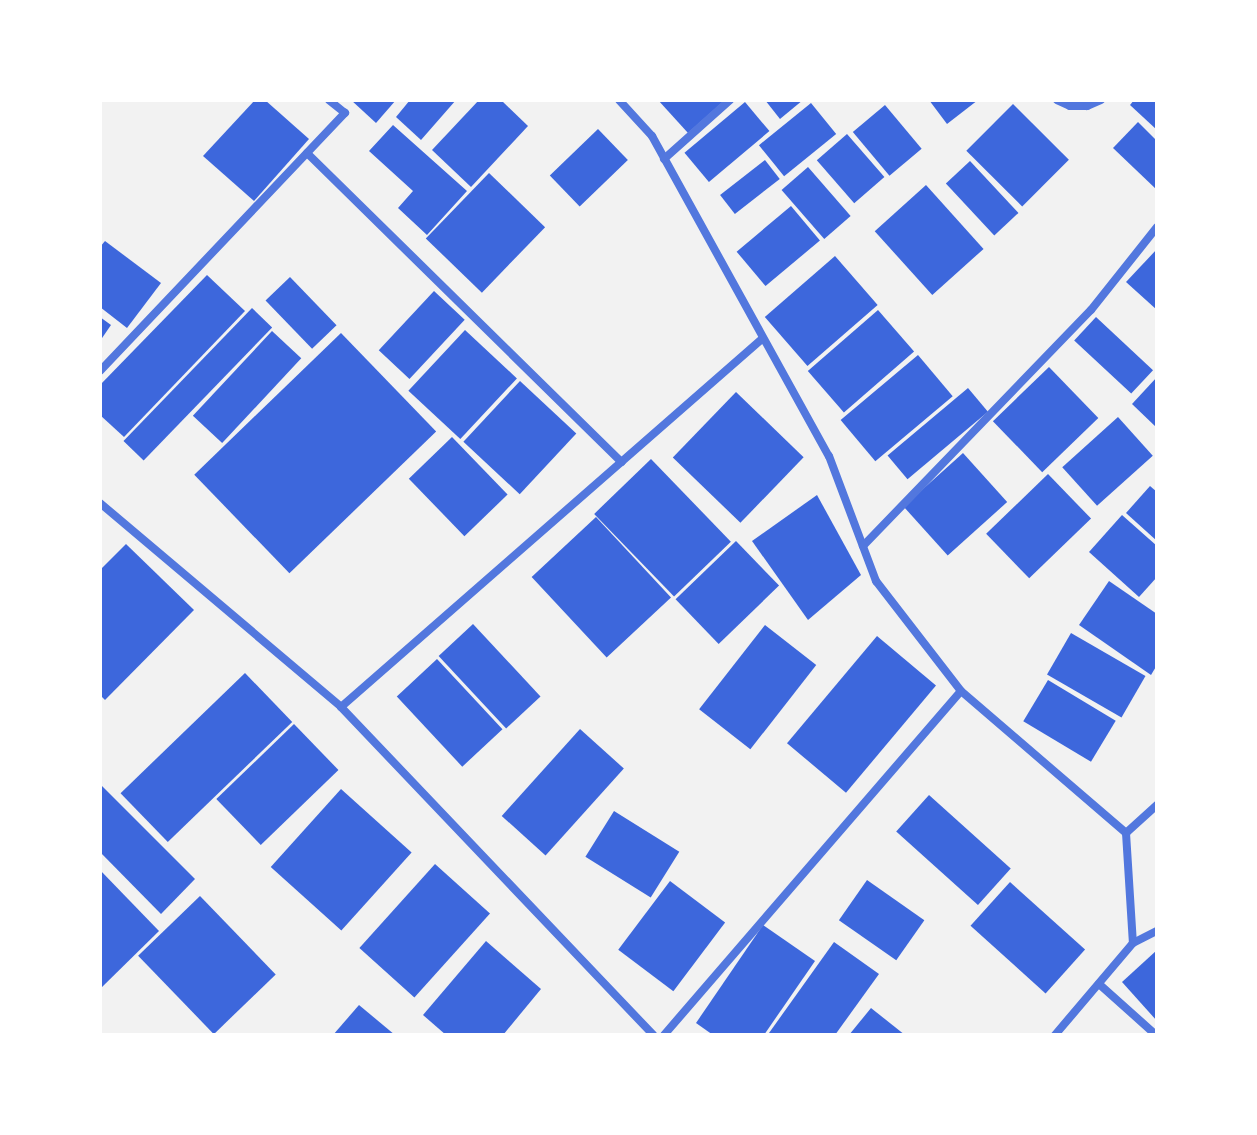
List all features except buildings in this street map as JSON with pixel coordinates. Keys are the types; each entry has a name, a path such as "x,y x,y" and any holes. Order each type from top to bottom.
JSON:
{"street":[{"path":"100,371 345,113 329,100"},
{"path":"619,100 652,136 829,456 876,581 961,691 1126,833 1133,943"},
{"path":"664,159 730,100"},
{"path":"1057,100 1070,106 1087,106 1101,100"},
{"path":"307,153 621,462"},
{"path":"863,546 1091,310 1157,227"},
{"path":"341,707 762,339"},
{"path":"100,503 341,707 653,1035"},
{"path":"664,1035 961,691"},
{"path":"1126,833 1157,805"},
{"path":"1055,1035 1133,943 1157,931"},
{"path":"1099,984 1156,1035"}]}
